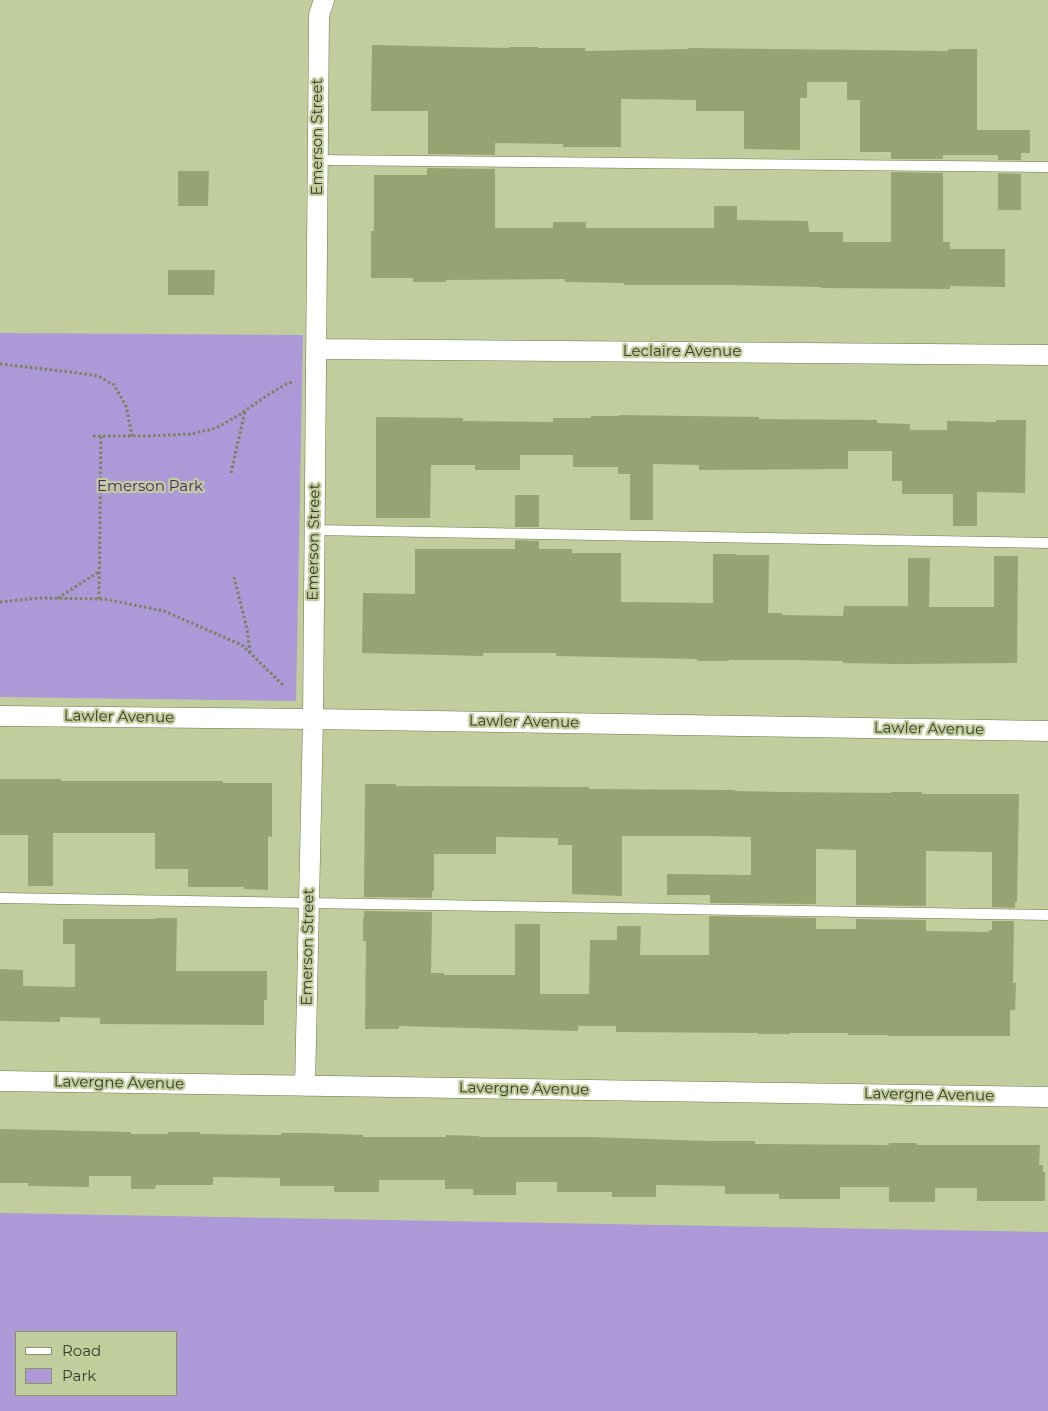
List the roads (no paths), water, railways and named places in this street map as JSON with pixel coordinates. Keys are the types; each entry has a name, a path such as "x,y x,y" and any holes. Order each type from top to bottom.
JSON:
{"street":[{"name":"Emerson Street","path":"306,1086 312,719 319,16 324,0"},
{"name":"Leclaire Avenue","path":"316,349 1048,355"},
{"name":"Lawler Avenue","path":"0,716 1048,731"},
{"name":"Lavergne Avenue","path":"0,1081 1048,1097"}],"lane":[{"path":"318,160 1048,167"},
{"path":"314,530 1048,543"},
{"path":"0,898 1048,915"}],"park label":[{"name":"Emerson Park","path":"150,487"}]}
